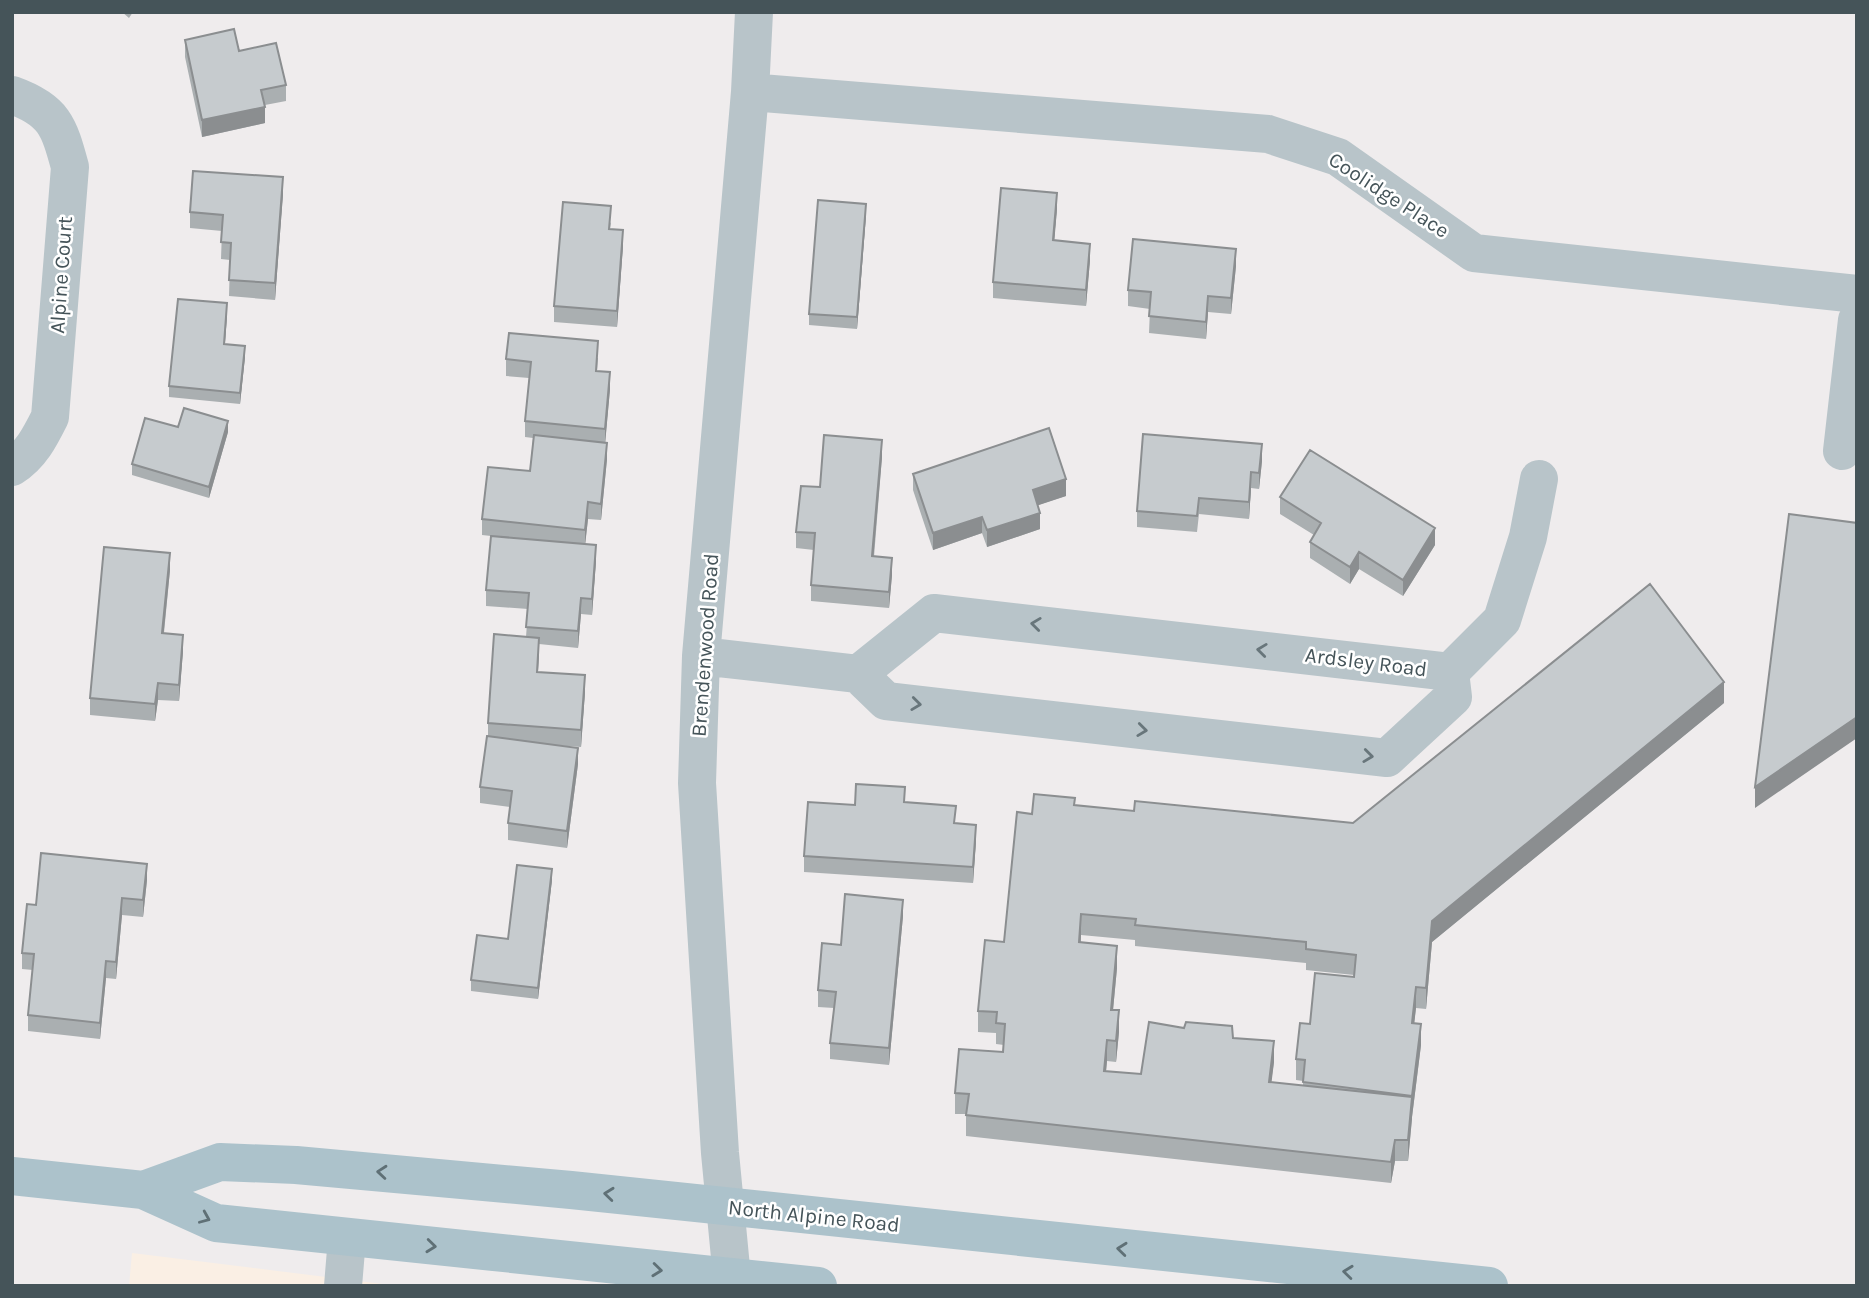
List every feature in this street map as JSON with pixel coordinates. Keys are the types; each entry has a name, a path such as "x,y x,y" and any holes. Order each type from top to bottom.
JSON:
{"main road":[{"name":"North Alpine Road","path":"143,1191 220,1162 296,1165 428,1176 1489,1286"},
{"name":"North Alpine Road","path":"12,1176 143,1191 216,1223 734,1283 818,1286"}],"street":[{"name":"Brendenwood Road","path":"734,1283 725,1207 697,783 701,656 750,92 754,12"},
{"name":"Coolidge Place","path":"750,92 1268,134 1338,157 1474,253 1857,294"},
{"name":"Alpine Court","path":"12,95 34,103 52,119 63,140 70,167 50,417 38,441 20,462 12,467"},
{"path":"1842,451 1857,320"},
{"path":"1450,672 1502,620 1528,537 1539,479"},
{"name":"Ardsley Road","path":"933,612 1450,672 1453,697 1387,758 886,701 858,674 933,612"},
{"path":"701,656 858,674"},
{"path":"343,1286 347,1238"}],"shaded area":[{"path":"132,1253 399,1286 129,1286"}],"building":[{"path":"234,29 239,51 276,43 286,85 261,90 265,107 202,120 185,40"},
{"path":"193,171 283,177 275,283 229,280 231,243 221,242 223,215 190,212"},
{"path":"1001,188 1057,193 1053,240 1090,244 1086,290 993,282"},
{"path":"818,200 866,204 857,317 809,314"},
{"path":"563,202 611,206 609,229 623,230 617,311 554,306"},
{"path":"1133,239 1236,249 1231,298 1208,296 1206,322 1149,316 1151,292 1128,290"},
{"path":"178,299 227,303 224,344 245,346 240,393 169,386"},
{"path":"509,333 598,341 596,371 610,372 605,429 525,421 531,362 506,359"},
{"path":"184,408 228,421 209,487 132,464 145,418 178,427"},
{"path":"1049,428 1066,479 1033,490 1040,513 987,530 982,517 933,533 913,474"},
{"path":"1143,434 1262,444 1259,473 1251,472 1249,502 1199,498 1197,516 1137,511"},
{"path":"534,435 607,443 601,504 588,502 585,530 482,519 488,467 530,471"},
{"path":"824,435 882,440 872,556 892,558 889,592 811,585 815,533 796,532 801,486 820,487"},
{"path":"1310,450 1435,528 1403,580 1359,552 1350,567 1310,542 1321,523 1280,497"},
{"path":"1789,514 1857,523 1857,717 1755,787"},
{"path":"491,536 596,545 592,599 581,598 578,631 526,627 529,593 486,590"},
{"path":"104,547 170,553 162,633 183,635 179,685 158,683 155,704 90,698"},
{"path":"1650,584 1724,682 1432,921 1426,988 1416,987 1412,1023 1421,1024 1412,1096 1303,1082 1305,1060 1296,1059 1300,1023 1310,1024 1315,973 1354,977 1356,955 1306,949 1306,942 1135,925 1136,919 1081,914 1079,942 1117,946 1111,1010 1119,1010 1116,1041 1107,1040 1104,1071 1141,1074 1149,1022 1184,1028 1186,1022 1232,1026 1233,1038 1274,1041 1269,1082 1412,1097 1408,1140 1395,1140 1391,1162 966,1115 969,1094 955,1093 959,1049 1003,1052 1005,1024 996,1023 997,1012 978,1011 985,940 1004,942 1017,812 1032,814 1034,794 1075,798 1074,805 1134,811 1135,801 1353,823"},
{"path":"494,634 539,638 537,672 585,675 581,730 488,723"},
{"path":"487,736 578,748 567,831 508,823 512,791 480,787"},
{"path":"856,784 905,787 904,802 956,806 954,823 976,825 973,867 804,856 808,802 855,805"},
{"path":"41,853 147,864 143,900 122,898 116,962 106,961 100,1023 28,1015 34,954 22,953 27,904 36,905"},
{"path":"517,865 552,869 538,988 471,980 477,935 508,939"},
{"path":"845,894 903,900 889,1048 830,1043 836,992 818,990 822,943 841,945"}]}
